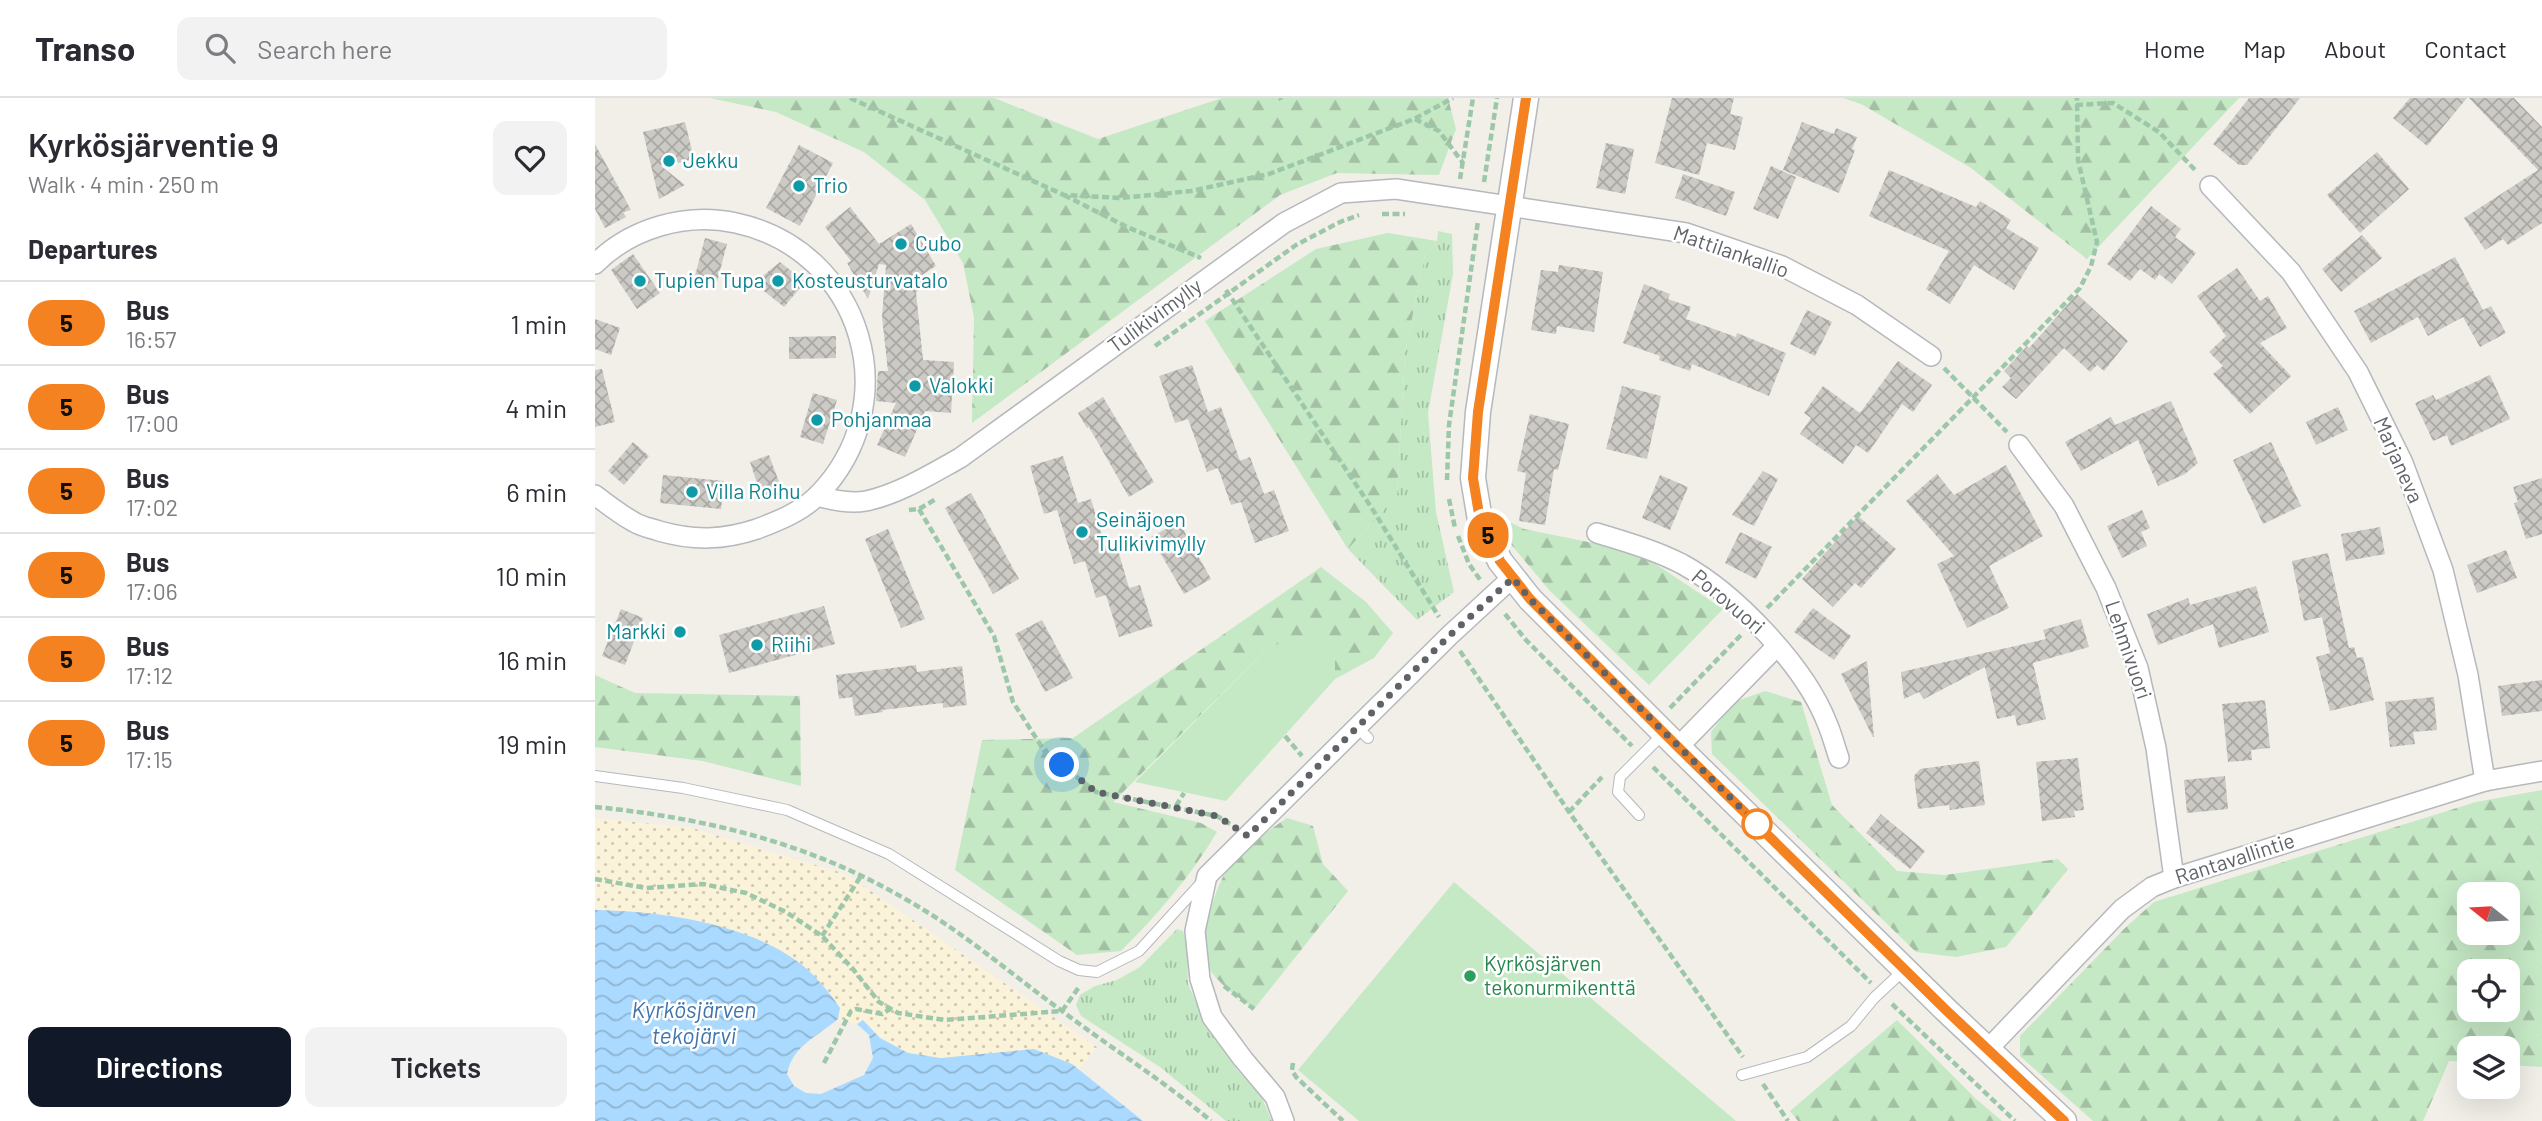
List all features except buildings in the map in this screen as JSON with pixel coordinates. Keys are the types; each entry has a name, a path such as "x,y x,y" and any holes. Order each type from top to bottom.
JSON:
{"street":[{"path":"1526,98 1478,412 1473,478 1480,520 1500,561 1530,599 1671,740 1905,970 2064,1121"},
{"name":"Marjaneva","path":"2210,186 2291,272 2358,372 2403,463 2444,570 2468,675 2486,782"},
{"name":"Tulikivimylly","path":"817,496 838,501 865,501 908,486 960,458 1213,272 1284,223 1341,193 1396,189 1511,206"},
{"name":"Mattilankallio","path":"1511,206 1686,233 1782,266 1857,305 1931,356"},
{"path":"595,264 607,252 641,232 680,221 720,219 759,228 794,246 825,272 847,304 852,317 861,342 865,382 860,421 845,458 817,496 781,520 734,537 684,538 637,524 595,495"},
{"name":"Lehmivuori","path":"2019,445 2064,506 2106,587 2139,668 2156,748 2174,878"},
{"name":"Porovuori","path":"1597,533 1648,548 1683,565 1721,590 1755,621 1808,686 1827,722 1839,758"},
{"path":"1284,1121 1275,1097 1212,1017 1199,979 1195,931 1207,876 1362,732 1450,635 1513,578"},
{"name":"Porovuori","path":"1671,740 1777,646"},
{"name":"Rantavallintie","path":"1988,1049 2122,909 2152,887 2486,782 2542,771"}],"lane":[{"path":"1639,815 1618,792 1620,777 1671,740"},
{"path":"595,776 683,788 787,810 889,854 1059,961 1079,970 1097,972 1139,951 1207,876"},
{"path":"1742,1075 1807,1057 1851,1026 1874,998 1905,970"}],"path":[{"path":"850,98 1064,195 1126,227 1203,260 1230,294 1373,510 1450,635 1561,800 1788,1121"},
{"path":"1064,195 1121,198 1204,188 1269,174 1414,119 1453,98"},
{"path":"1457,197 1473,98"},
{"path":"1481,202 1497,98"},
{"path":"1755,621 2080,288 2091,266 2097,242 2078,160 2075,105 2077,98"},
{"path":"2075,105 2113,103 2159,132 2210,186"},
{"path":"1414,119 1439,131 1462,163"},
{"path":"1152,348 1296,245 1340,222 1363,214"},
{"path":"1375,214 1411,214"},
{"path":"1465,223 1478,225"},
{"path":"1931,356 1975,397 2019,445"},
{"path":"942,495 919,509 994,636 1013,702 1045,752 1096,792 1217,816 1248,836"},
{"path":"1175,806 1184,793"},
{"path":"595,807 695,820 819,856 908,900 957,932 1211,1121"},
{"path":"822,936 860,876"},
{"path":"595,879 646,888 703,884 745,893 786,912 822,936 879,1002 890,1009 920,1018 945,1020 1062,1011"},
{"path":"1062,1011 1090,971"},
{"path":"824,1063 851,1011 856,1009 882,1014 890,1009"},
{"path":"1293,1063 1292,1070 1296,1077 1343,1121"}],"green space":[{"path":"710,98 994,98 1098,139 1222,98 1448,98 1456,129 1439,175 1337,173 1280,195 972,423 974,317 963,263 925,200 864,152 776,112"},
{"path":"1843,98 2239,98 2087,259 1971,168 1861,104"},
{"path":"1438,231 1452,234 1453,274 1428,413 1436,512 1454,592 1417,620 1348,549 1397,495 1405,353 1425,255 1437,241"},
{"path":"1388,233 1437,241 1425,255 1405,353 1397,495 1348,549 1205,321 1316,249"},
{"path":"1496,515 1524,529 1593,543 1651,561 1723,609 1649,685 1550,591 1504,536"},
{"path":"1321,567 1366,602 1393,633 1374,658 1335,679 1335,657 1268,648 1113,802 1201,823 1217,832 1173,895 1121,951 1077,955 955,870 982,740 1073,738"},
{"path":"1290,639 1314,641 1335,657 1335,679 1226,801 1135,782 1268,648"},
{"path":"595,675 635,693 800,696 801,786 703,761 595,747"},
{"path":"1765,691 1801,702 1832,805 1897,871 1945,875 2058,859 2068,869 2006,947 1956,957 1916,952 1712,754 1711,732 1734,702"},
{"path":"2542,790 2542,1067 2520,1066 2520,1036 2457,1036 2457,1061 2449,1061 2423,1121 2093,1121 2020,1056 2020,1036 2125,928 2154,902 2476,802"},
{"path":"1287,818 1313,826 1323,864 1348,891 1254,1009 1211,972 1204,956 1206,930 1213,900 1229,867 1248,846"},
{"name":"Kyrkösjärven tekonurmikenttä","path":"1454,882 1736,1121 1359,1121 1298,1070"},
{"path":"1177,929 1183,931 1187,947 1188,984 1204,1020 1237,1070 1261,1096 1272,1121 1226,1121 1160,1067 1081,1016 1076,1005 1080,995 1140,967"},
{"path":"1897,1020 1975,1098 2002,1121 1798,1121 1790,1111"}],"sand":[{"path":"595,818 692,828 846,874 1097,1047 1079,1070 1072,1064 1003,1056 943,1058 908,1053 881,1037 863,1021 857,1024 838,1019 840,1008 692,919 595,910"}],"water":[{"name":"Kyrkösjärven tekojärvi","path":"595,910 647,913 730,929 780,950 807,969 840,1008 838,1019 807,1042 790,1064 787,1074 794,1086 806,1093 821,1094 864,1075 873,1058 869,1035 857,1024 863,1020 880,1038 908,1053 941,1058 1034,1049 1072,1064 1143,1121 595,1121"}],"bus line":[{"name":"5","path":"1526,98 1478,412 1473,478 1480,520 1500,561 1530,599 1678,747 1948,1012 2064,1121"}],"place":[{"name":"Jekku","path":"669,161"},
{"name":"Trio","path":"799,186"},
{"name":"Cubo","path":"901,244"},
{"name":"Tupien Tupa","path":"640,281"},
{"name":"Kosteusturvatalo","path":"778,281"},
{"name":"Valokki","path":"915,386"},
{"name":"Pohjanmaa","path":"817,420"},
{"name":"Villa Roihu","path":"692,492"},
{"name":"Seinäjoen Tulikivimylly","path":"1082,532"},
{"name":"Markki","path":"680,632"},
{"name":"Riihi","path":"757,645"},
{"name":"Kyrkösjärven tekonurmikenttä","path":"1470,976"}],"route":[{"path":"1062,765 1096,792 1217,816 1248,836 1450,635 1513,578 1530,599 1757,824"}]}
